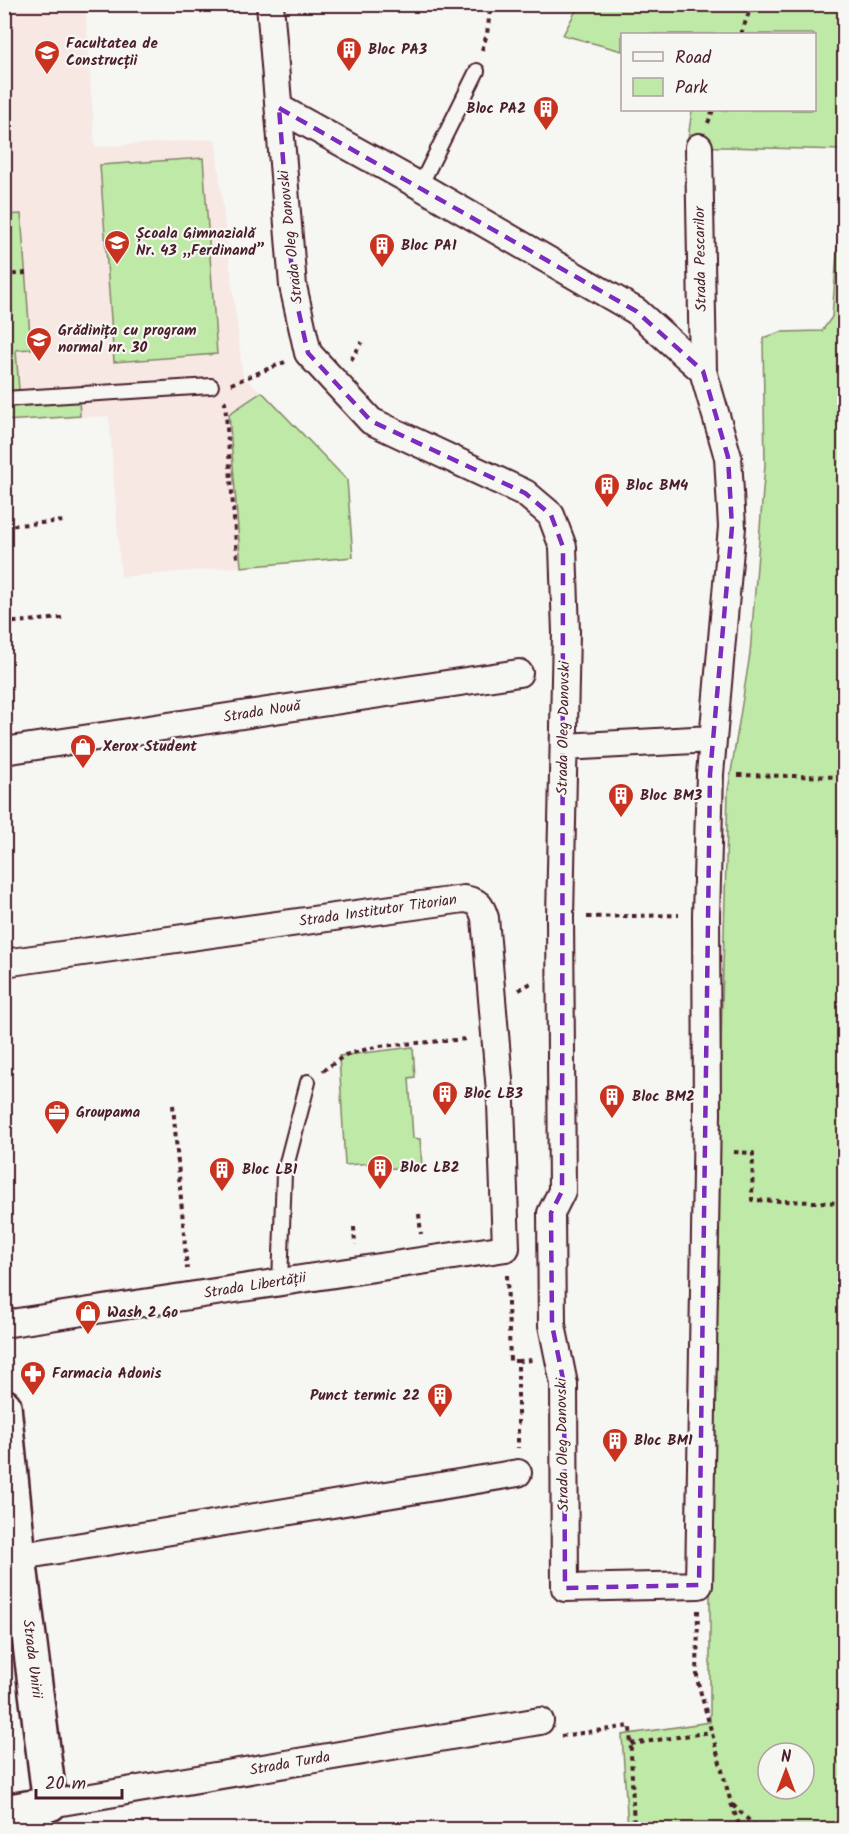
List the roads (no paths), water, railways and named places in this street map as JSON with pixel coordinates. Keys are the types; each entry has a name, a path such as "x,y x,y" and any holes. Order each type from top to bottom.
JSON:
{"street":[{"name":"Strada Oleg Danovski","path":"270,4 292,286 308,353 372,421 525,493 551,515 563,547 566,632 560,917 562,1191 551,1213 551,1224 552,1325 564,1384 565,1588 658,1586"},
{"path":"279,108 420,186 636,311 703,371"},
{"name":"Strada Pescarilor","path":"658,1586 699,1585 707,1113 706,915 710,774 732,527 728,457 703,371 699,147"},
{"name":"Strada Nouă","path":"4,751 519,673"},
{"path":"564,747 712,740"},
{"name":"Strada Institutor Titorian","path":"4,963 464,899 473,900 481,907 485,918 501,1103 506,1248"},
{"name":"Strada Libertății","path":"4,1324 506,1248"},
{"name":"Strada Unirii","path":"4,1406 12,1558 50,1804"},
{"path":"12,1558 518,1473"},
{"name":"Strada Turda","path":"4,1812 540,1721"}],"lane":[{"path":"420,186 477,71"},
{"path":"4,399 211,386"},
{"path":"280,1282 284,1174 308,1082"}],"place":[{"name":"Bloc PA3","path":"349,73"},
{"name":"Facultatea de Construcții","path":"47,76"},
{"name":"Bloc PA2","path":"546,132"},
{"name":"Școala Gimnazială Nr. 43 „Ferdinand”","path":"117,266"},
{"name":"Bloc PA1","path":"382,269"},
{"name":"Grădinița cu program normal nr. 30","path":"39,363"},
{"name":"Bloc BM4","path":"607,509"},
{"name":"Xerox Student","path":"83,770"},
{"name":"Bloc BM3","path":"621,819"},
{"name":"Bloc LB3","path":"445,1117"},
{"name":"Bloc BM2","path":"612,1120"},
{"name":"Groupama","path":"57,1136"},
{"name":"Bloc LB2","path":"380,1191"},
{"name":"Bloc LB1","path":"222,1193"},
{"name":"Wash 2 Go","path":"88,1336"},
{"name":"Farmacia Adonis","path":"33,1397"},
{"name":"Punct termic 22","path":"440,1419"},
{"name":"Bloc BM1","path":"615,1464"}]}
